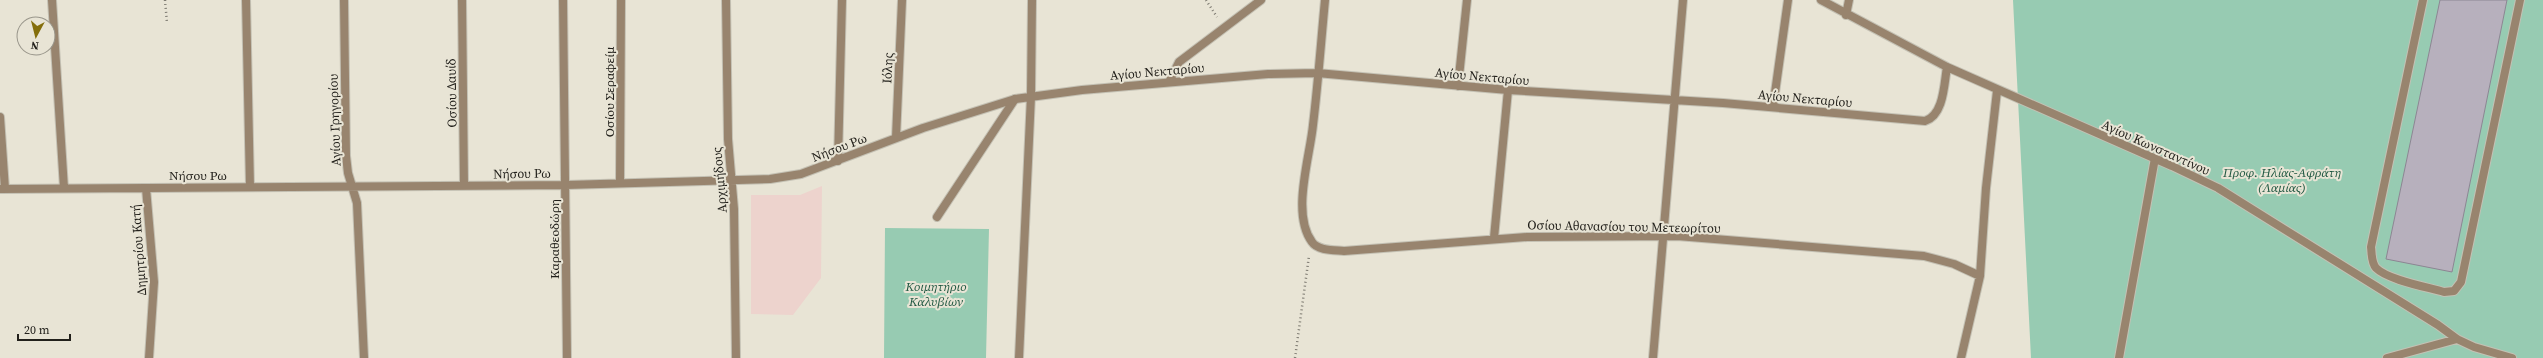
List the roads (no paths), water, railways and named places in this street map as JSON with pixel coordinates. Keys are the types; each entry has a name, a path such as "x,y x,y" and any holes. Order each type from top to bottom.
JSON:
{"street":[{"path":"52,0 64,188"},
{"path":"246,0 250,187"},
{"name":"Αγίου Γρηγορίου","path":"344,0 346,156 357,203 364,358"},
{"name":"Οσίου Δαυίδ","path":"462,0 464,186"},
{"name":"Καραθεοδώρη","path":"563,0 567,358"},
{"name":"Οσίου Σεραφείμ","path":"620,183 621,0"},
{"name":"Αρχιμήδους","path":"726,0 728,139 732,180 736,358"},
{"path":"838,161 842,0"},
{"name":"Ιόλης","path":"896,138 902,0"},
{"path":"1019,358 1031,96 1032,0"},
{"path":"1169,82 1179,62 1261,0"},
{"path":"1318,74 1325,0"},
{"path":"1458,86 1467,0"},
{"path":"1653,358 1665,236 1682,0"},
{"path":"1773,107 1788,0"},
{"name":"Αγίου Κωνσταντίνου","path":"1821,0 1846,15 1997,91 2156,158 2230,195 2438,324 2457,338 2512,358"},
{"path":"1846,15 1848,0"},
{"path":"2423,0 2371,247 2372,258 2376,267 2386,274 2444,292 2454,291 2461,282 2520,0"},
{"name":"Αγίου Νεκταρίου","path":"1031,96 1268,74 1318,74 1508,90 1773,107 1925,121 1931,119 1940,106 1947,67"},
{"name":"Οσίου Αθανασίου του Μετεωρίτου","path":"1318,74 1313,126 1304,188 1306,225 1313,243 1321,248 1344,251 1494,238 1665,236 1924,256 1943,260 1980,276"},
{"path":"1494,238 1508,90"},
{"path":"1961,358 1980,276 1986,188 1997,91"},
{"name":"Νήσου Ρω","path":"3,189 566,185 787,177 838,161 896,138 1015,99 1031,96"},
{"path":"937,217 1015,99"},
{"path":"0,117 3,189"},
{"path":"2119,358 2156,158"},
{"name":"Δημητρίου Κατή","path":"146,188 154,282 149,358"},
{"path":"2387,358 2457,338"}],"park label":[{"name":"Προφ. Ηλίας-Αφράτη (Λαμίας)","path":"2282,180"},
{"name":"Κοιμητήριο Καλυβίων","path":"936,294"}]}
